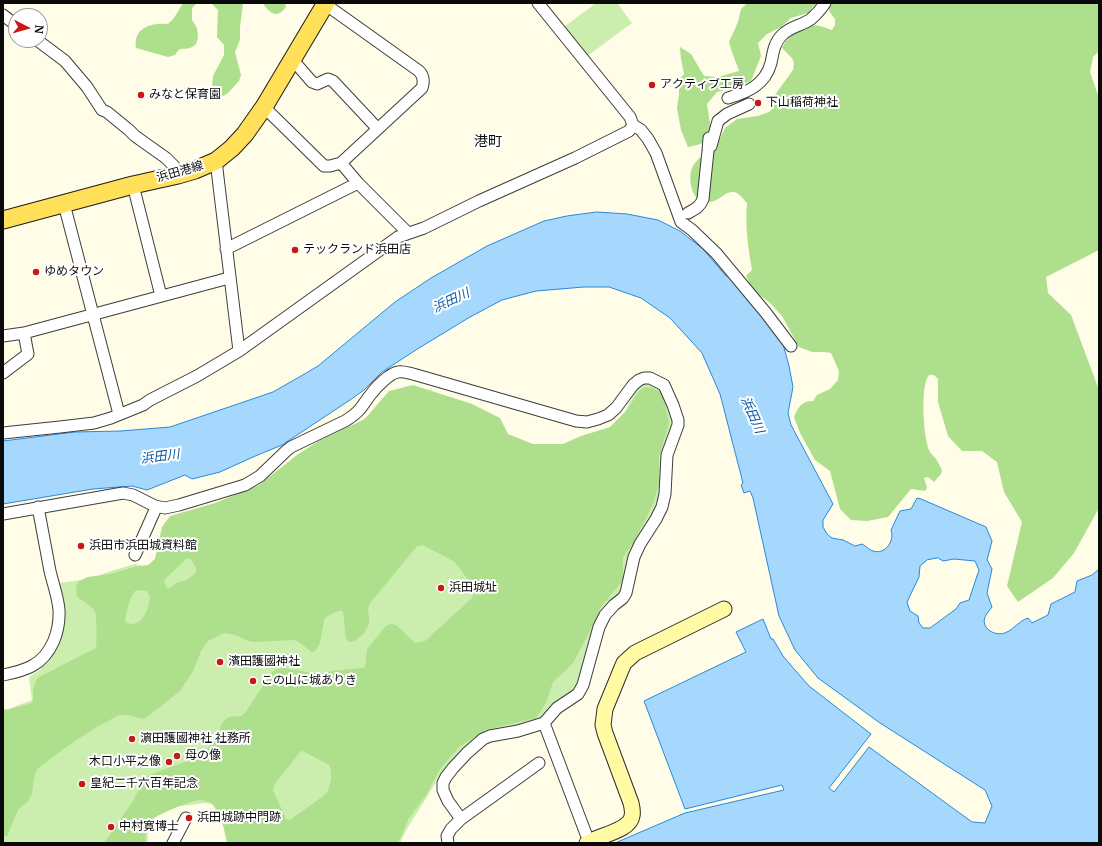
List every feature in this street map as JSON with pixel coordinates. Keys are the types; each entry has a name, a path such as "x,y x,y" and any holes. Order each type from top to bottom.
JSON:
{"main road":[{"name":"浜田港線","path":"3,220 133,185 178,175 216,161 232,148 245,134 264,107 325,4"}],"street":[{"path":"3,433 94,423 112,418 143,404 197,376 239,351 398,237 424,228 479,201 582,155 629,131 632,125 630,117 538,3"},
{"path":"728,98 746,92 762,80 768,73 774,49 781,36 792,27 810,20 825,3"},
{"path":"264,107 324,166 330,166 341,163 422,88 423,79 422,74 419,71 325,4"},
{"path":"47,48 64,61 87,87 102,110 107,112 135,136 166,158 174,166 178,175"},
{"path":"292,59 312,82 317,84 328,79 333,81 378,129"},
{"path":"708,151 711,147 718,121 727,114 749,104"},
{"path":"632,125 641,130 656,153 681,222 692,230 716,253 766,313 791,346"},
{"path":"688,213 697,208 703,200 709,138"},
{"path":"216,161 239,351"},
{"path":"341,163 358,183 408,234"},
{"path":"226,249 358,183"},
{"path":"133,185 161,296"},
{"path":"64,204 119,414"},
{"path":"3,336 24,333 229,278"},
{"path":"3,374 28,354 24,333"},
{"path":"3,514 123,493 133,495 155,506 165,508 234,489 252,481 292,447 345,421 352,416 382,382 391,374 397,372 413,374 576,421 587,422 608,415 616,408 639,380 650,378 664,385 673,405 678,420 678,426 667,455 665,494 662,507 634,557 626,593 606,615 599,627 583,685 578,694 557,708 544,723 518,731 490,736 483,739 467,752 446,777 443,783 443,790 448,801 461,819"},
{"path":"134,555 155,510 155,506"},
{"path":"3,675 18,672 37,664 49,650 56,632 59,609 38,507"},
{"path":"544,723 588,842 621,828 630,821 633,811 603,725 605,709 624,663 635,653 724,609"},
{"path":"448,843 447,836 451,829 461,819 539,763"},
{"path":"173,843 186,818"}],"green space":[{"path":"183,3 197,3 192,8 192,20 197,28 198,38 196,44 191,48 180,49 175,55 168,57 136,48 137,35 141,31 156,24 168,24 174,18"},
{"path":"211,3 243,3 240,40 235,52 241,75 239,81 228,93 218,99 214,96 212,87 213,76 224,55 224,45 217,37 218,10"},
{"path":"264,3 285,3 286,7 280,13 275,14 269,11"},
{"path":"596,3 617,3 632,23 586,57 564,27"},
{"path":"747,3 816,3 808,13 791,18 781,27 767,34 758,43 761,56 751,81 717,92 707,104 711,130 701,144 688,147 681,130 677,108 679,80 684,74 680,47 691,54 704,76 718,77 739,71 729,42 738,22 741,9"},
{"path":"831,3 1099,3 1099,51 1093,57 1090,72 1099,98 1099,250 1046,277 1048,293 1071,315 1099,390 1099,508 1074,553 1053,578 1018,602 1007,586 1022,522 1004,492 997,462 982,451 962,451 948,436 938,402 938,379 934,375 929,375 924,390 924,425 930,452 942,470 941,474 934,482 928,477 924,478 927,488 925,491 911,489 888,517 867,521 851,520 840,509 830,471 815,460 800,433 794,417 797,410 803,403 813,401 817,395 830,389 838,380 839,371 831,353 812,352 799,347 782,316 770,303 753,290 746,276 752,270 747,236 747,203 739,194 735,192 727,193 710,202 700,201 693,193 690,182 691,170 702,156 715,149 725,128 737,119 758,116 769,112 773,108 772,99 793,70 794,63 792,58 782,48 787,40 803,27 807,26 815,25 832,30 835,25 835,19 829,11 829,5"},
{"path":"645,384 651,384 659,389 667,402 672,420 661,489 654,511 643,531 622,592 610,604 580,683 573,693 544,717 533,724 497,730 445,769 438,777 400,843 234,843 219,819 218,814 212,804 204,803 178,806 157,814 147,820 148,843 3,843 3,708 6,710 32,700 29,677 41,669 58,641 64,609 59,583 89,579 135,564 157,569 259,488 343,431 372,414 506,436 531,447 563,447 608,429 623,415 638,387"},
{"path":"413,385 472,404 500,418 508,434 533,444 563,444 581,436 610,427 628,409 638,392 645,387 661,392 665,403 669,424 659,456 659,484 653,504 634,542 623,557 623,580 601,607 573,663 553,682 546,703 536,718 485,730 459,747 440,769 426,795 409,818 398,843 227,843 222,820 215,806 206,801 200,800 173,809 152,819 147,827 145,843 104,843 133,801 144,779 149,775 188,761 205,752 217,737 222,723 229,717 241,716 245,713 272,672 282,668 320,674 332,671 363,668 365,667 367,649 386,626 390,624 396,625 415,643 425,641 472,598 475,589 455,562 423,545 417,546 370,603 368,609 368,626 358,639 348,642 346,638 343,612 340,610 326,617 324,620 320,643 315,651 312,652 294,640 255,642 248,641 236,635 225,633 208,641 201,651 193,671 180,691 146,718 142,719 128,715 119,715 95,728 69,745 37,769 32,794 28,801 18,810 7,836 3,836 3,708 6,710 32,703 33,689 37,678 96,648 97,630 95,612 90,606 77,597 76,587 79,581 88,577 111,574 134,567 148,565 155,559 162,527 170,516 215,503 259,485 297,455 317,442 364,420 389,391","holes":["187,558 191,559 196,568 196,573 187,580 176,583 170,588 167,588 164,582 165,579","135,591 147,591 150,597 148,608 142,619 139,622 129,624 125,621 127,609","303,751 329,765 331,779 326,794 290,820 286,819 273,790 274,785 300,752"]}],"water":[{"name":"浜田川","path":"597,212 627,214 658,220 680,231 703,249 726,276 730,275 782,340 793,387 788,413 791,425 833,504 823,520 823,527 827,534 832,538 843,540 855,546 862,544 873,551 881,551 890,543 892,538 891,530 900,511 911,509 917,498 986,527 992,541 987,560 992,569 987,593 992,607 984,621 988,629 998,634 1007,632 1028,618 1032,623 1048,615 1051,604 1075,592 1077,581 1092,575 1099,569 1099,843 615,843 685,813 784,790 782,785 685,809 644,701 746,652 736,632 763,619 771,639 773,639 783,656 809,686 871,734 829,788 834,792 869,747 972,822 985,823 992,806 985,790 880,723 818,678 795,650 779,616 753,498 750,491 744,493 741,485 743,483 720,394 702,353 670,318 641,298 609,287 584,287 536,291 502,300 470,317 382,372 364,390 282,445 220,472 192,479 185,475 147,490 132,486 93,489 3,504 3,441 75,432 121,431 170,427 273,392 318,366 395,302 431,278 487,246 544,221","holes":["938,558 943,561 954,559 975,561 979,570 969,600 960,603 956,609 930,628 923,628 919,623 918,616 910,611 907,602 919,577 920,566 927,560"]}],"place":[{"name":"アクティブ工房","path":"652,85"},
{"name":"みなと保育園","path":"141,95"},
{"name":"下山稲荷神社","path":"758,103"},
{"name":"テックランド浜田店","path":"295,250"},
{"name":"ゆめタウン","path":"36,272"},
{"name":"浜田市浜田城資料館","path":"81,546"},
{"name":"浜田城址","path":"441,588"},
{"name":"濱田護國神社","path":"220,662"},
{"name":"この山に城ありき","path":"253,681"},
{"name":"濵田護國神社 社務所","path":"132,739"},
{"name":"母の像","path":"177,756"},
{"name":"木口小平之像","path":"169,762"},
{"name":"皇紀二千六百年記念","path":"82,784"},
{"name":"浜田城跡中門跡","path":"189,818"},
{"name":"中村寛博士","path":"111,827"}],"district":[{"name":"港町","path":"488,142"}]}
